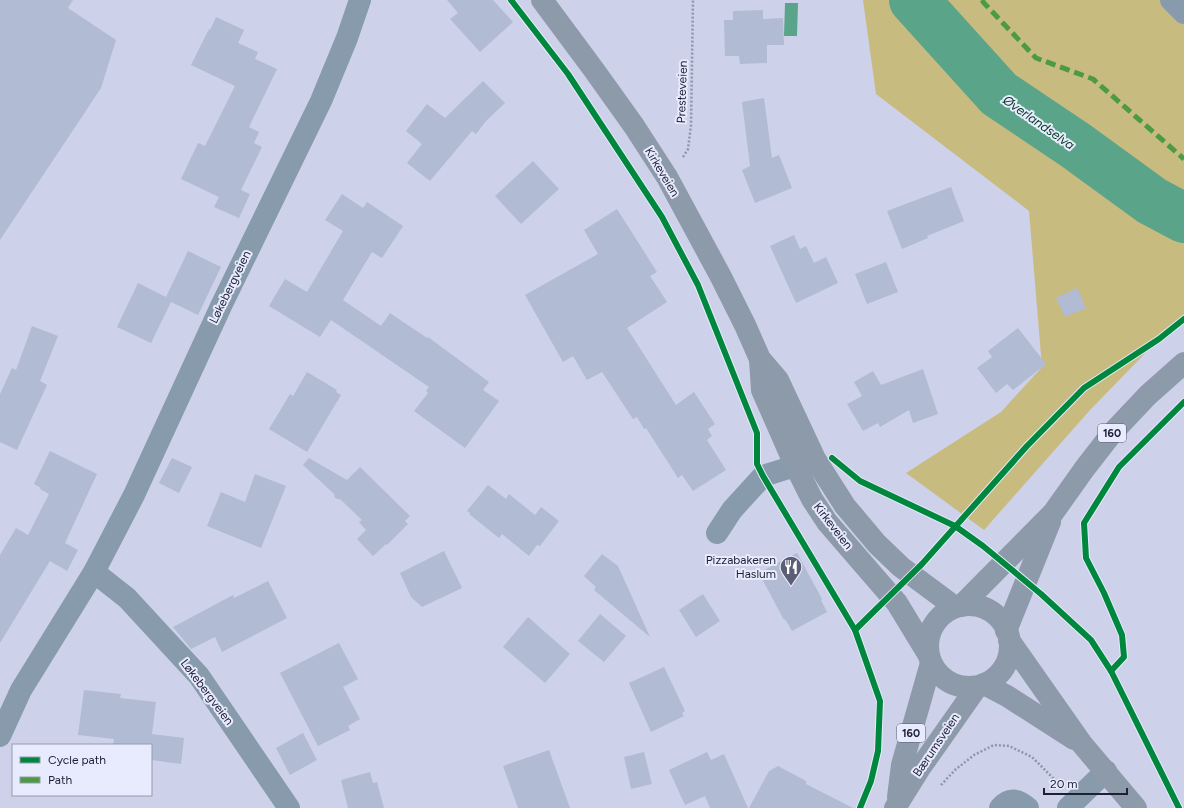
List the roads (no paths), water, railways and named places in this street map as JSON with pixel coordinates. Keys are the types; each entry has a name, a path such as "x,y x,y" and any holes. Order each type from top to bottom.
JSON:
{"main road":[{"name":"Kirkeveien","path":"542,0 599,76 634,126 666,177 721,277 760,359 778,380 815,459 845,506 877,544 901,567 958,607"},
{"name":"Kirkeveien","path":"760,359 762,390 795,465 812,499 827,522 897,603 930,658"},
{"name":"160","path":"930,658 928,640 933,626 942,615 958,607 1053,513 1113,432 1148,396 1184,363"},
{"name":"160","path":"980,685 996,677 1004,666 1009,654 1008,635 1053,513"},
{"path":"958,607 975,606 988,610 999,619 1008,635 1082,744 1136,808"},
{"path":"930,658 938,674 949,682 963,687 980,685 1007,696 1082,744"},
{"name":"Bærumsveien","path":"896,806 902,765 930,658"},
{"name":"Bærumsveien","path":"896,806 980,685"}],"street":[{"name":"Løkebergveien","path":"0,736 21,690 94,572 134,495 222,304 321,102 347,38 360,0"},
{"path":"1171,0 1184,13"},
{"path":"717,533 732,510 763,476 815,459"},
{"name":"Løkebergveien","path":"94,572 127,598 199,676 289,808"},
{"path":"1072,804 1106,772"},
{"path":"1000,808 1003,804 1011,800 1020,801 1028,808"}],"waterway":[{"name":"Øverlandselva","path":"914,0 999,94 1075,145 1152,201 1184,218"}],"place":[{"name":"Pizzabakeren Haslum","path":"791,586"}]}
